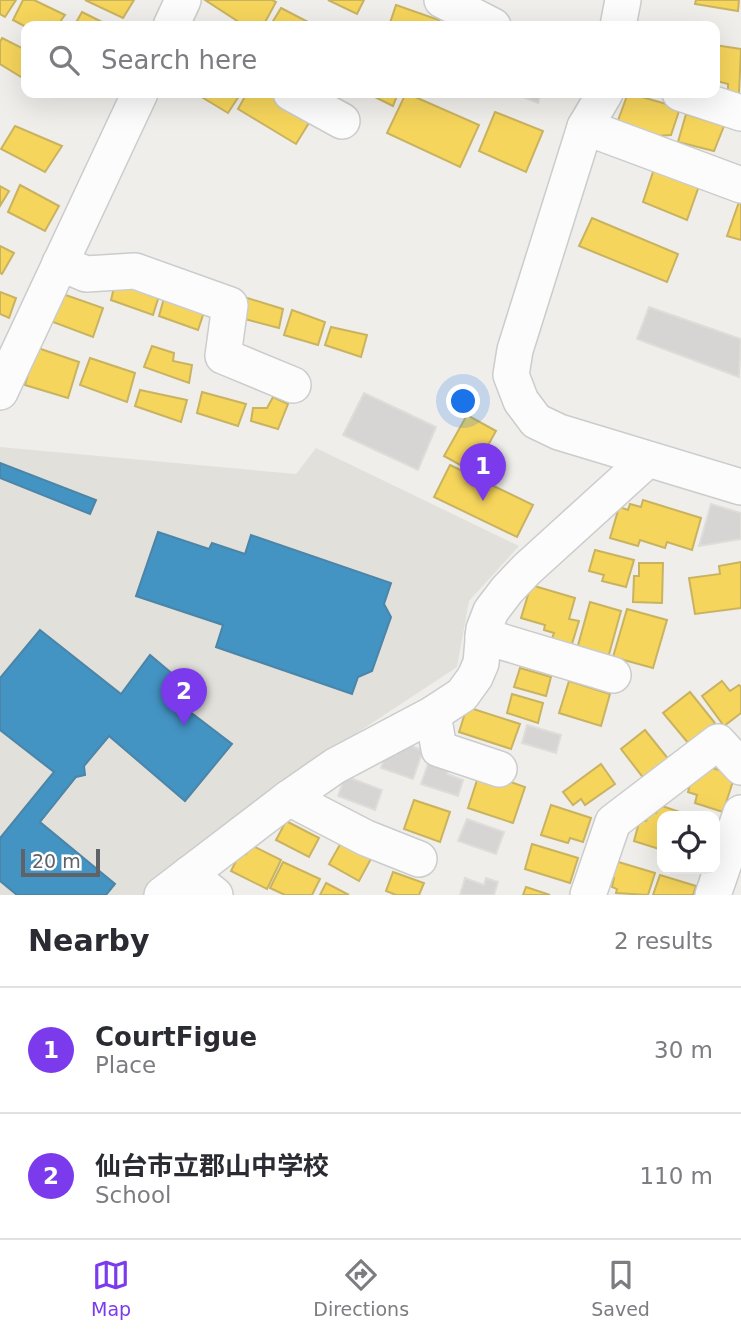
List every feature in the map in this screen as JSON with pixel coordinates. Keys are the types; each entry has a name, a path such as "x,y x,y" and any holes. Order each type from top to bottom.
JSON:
{"street":[{"path":"442,0 486,15"},
{"path":"619,21 623,0"},
{"path":"0,393 138,98"},
{"path":"300,98 342,121"},
{"path":"577,98 585,127"},
{"path":"601,98 585,127 515,350 511,375 521,401 536,421 559,432 741,487"},
{"path":"695,98 741,113"},
{"path":"585,127 741,185"},
{"path":"60,263 86,274 135,271 230,305 223,356 293,385"},
{"path":"189,888 289,798 335,766 433,714 462,695 481,663 483,636 491,611 507,590 647,460"},
{"path":"483,636 613,675"},
{"path":"433,714 439,750 499,769"},
{"path":"589,895 613,822 718,742 741,767"},
{"path":"289,798 366,838 419,859"},
{"path":"713,895 741,813"}],"shaded area":[{"path":"0,447 296,474 316,448 519,546 469,601 457,667 278,785 146,895 0,895"}],"building: Homes":[{"path":"0,0 16,0 5,17 0,14"},
{"path":"23,0 34,0 65,15 61,21 21,21 21,24 13,20"},
{"path":"85,0 134,0 123,18"},
{"path":"205,0 276,2 266,21 237,21"},
{"path":"328,0 364,0 357,14"},
{"path":"696,0 739,0 738,11 695,4"},
{"path":"396,5 439,20 439,21 391,21"},
{"path":"281,8 306,21 273,21"},
{"path":"82,12 100,21 77,21"},
{"path":"2,38 21,48 21,77 0,64"},
{"path":"720,46 741,49 739,93 728,94 728,84 720,82"},
{"path":"203,98 238,98 228,113"},
{"path":"244,98 279,98 312,118 296,144 238,109"},
{"path":"377,98 396,98 393,106"},
{"path":"404,98 417,98 479,125 460,167 387,133"},
{"path":"626,98 645,98 680,108 671,135 656,136 616,126"},
{"path":"495,112 543,131 526,172 479,151"},
{"path":"686,114 724,126 714,151 678,142"},
{"path":"15,126 62,146 45,172 1,149"},
{"path":"655,166 700,183 687,220 643,202"},
{"path":"20,185 59,206 45,231 8,212"},
{"path":"0,186 9,191 0,206"},
{"path":"741,202 741,240 727,236"},
{"path":"592,218 678,254 667,282 579,246"},
{"path":"0,246 14,253 2,274 0,273"},
{"path":"115,283 159,296 153,315 111,300"},
{"path":"0,292 16,298 9,318 0,314"},
{"path":"57,292 103,308 93,337 45,319"},
{"path":"244,297 283,309 279,328 241,318"},
{"path":"164,298 204,312 198,330 159,316"},
{"path":"292,310 325,322 318,345 284,335"},
{"path":"331,327 367,335 361,357 325,345"},
{"path":"29,345 79,362 68,398 25,385 29,371"},
{"path":"152,346 174,353 173,361 192,365 189,383 144,367"},
{"path":"90,358 135,373 127,402 80,385"},
{"path":"140,390 187,400 181,422 135,406"},
{"path":"202,392 246,404 238,426 197,413"},
{"path":"273,397 288,404 278,429 251,421 253,408 267,408"},
{"path":"467,415 496,431 473,472 444,456"},
{"path":"450,465 533,505 517,537 434,497"},
{"path":"643,500 701,518 692,550 667,542 665,548 640,540 638,546 610,538 619,507 628,510 630,504 641,507"},
{"path":"595,550 634,560 626,587 602,581 604,575 589,571"},
{"path":"741,562 741,608 695,614 689,578 720,574 719,566"},
{"path":"639,563 663,563 662,603 633,602 634,576 639,576"},
{"path":"531,585 575,598 569,619 579,621 571,647 551,641 554,633 544,630 545,625 521,618"},
{"path":"590,602 621,611 608,658 577,649"},
{"path":"627,609 667,620 653,668 613,657"},
{"path":"520,668 551,677 546,696 514,687"},
{"path":"569,681 610,694 601,726 559,713"},
{"path":"722,681 730,691 739,685 741,687 741,713 724,726 702,696"},
{"path":"690,692 715,723 689,744 663,713"},
{"path":"512,694 543,703 538,723 507,713"},
{"path":"467,707 520,724 511,749 459,732"},
{"path":"645,730 670,761 645,780 621,749"},
{"path":"601,764 615,784 585,805 581,799 573,805 563,792"},
{"path":"706,766 735,775 723,812 695,803 697,795 688,792 692,777"},
{"path":"480,771 525,787 513,823 468,808"},
{"path":"414,800 450,812 440,842 404,829"},
{"path":"551,805 591,818 583,842 570,838 568,843 541,835"},
{"path":"659,805 677,811 657,811 657,848 634,841 640,819 646,821 650,811 656,813"},
{"path":"286,821 319,838 309,857 276,840"},
{"path":"342,841 372,857 359,881 329,864"},
{"path":"532,844 578,858 570,883 525,869"},
{"path":"251,845 281,860 267,889 231,871 241,851 246,854"},
{"path":"615,861 655,873 648,895 616,893 617,889 612,887 614,878 610,877"},
{"path":"283,862 320,879 312,895 285,895 270,888"},
{"path":"393,872 424,883 419,895 396,895 386,891"},
{"path":"660,875 696,886 693,895 653,895"},
{"path":"326,883 349,895 320,895"},
{"path":"526,887 550,895 523,895"}],"building: Schools":[{"path":"0,463 96,500 90,514 0,478"},
{"path":"158,532 209,549 212,543 245,554 251,535 391,583 384,604 391,617 372,671 358,677 352,694 216,647 223,625 136,596"},
{"path":"40,630 121,694 150,655 181,681 168,695 232,744 185,801 109,736 84,766 85,775 76,777 40,822 115,884 106,895 17,895 0,881 0,838 54,772 0,730 0,678"}],"building: Other":[{"path":"526,98 540,98 538,103"},
{"path":"649,307 741,339 739,377 637,339"},
{"path":"364,393 436,427 418,470 343,435"},
{"path":"711,504 741,513 741,539 699,546"},
{"path":"527,725 561,735 556,753 522,743"},
{"path":"400,742 423,750 413,779 381,768 387,752 396,755"},
{"path":"431,755 451,762 447,774 463,780 458,796 421,784"},
{"path":"345,776 382,790 375,810 338,796"},
{"path":"467,819 504,832 496,854 458,841"},
{"path":"465,878 484,885 486,878 498,882 494,895 460,895"}],"place":[{"name":"CourtFigue","path":"483,501"},
{"name":"仙台市立郡山中学校","path":"184,726"}]}
